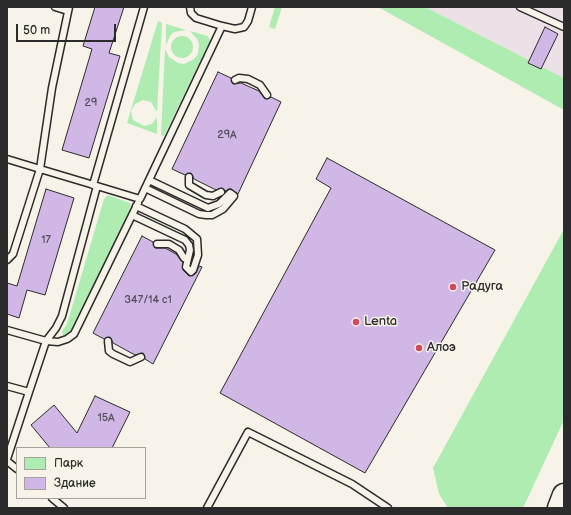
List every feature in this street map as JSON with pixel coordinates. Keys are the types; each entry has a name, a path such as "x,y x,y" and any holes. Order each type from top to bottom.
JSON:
{"highway":[{"path":"559,508 564,495"}],"lane":[{"path":"7,260 13,254 40,169 52,88 68,9 55,7"},
{"path":"16,468 7,460 46,341 56,328 62,316 95,186 144,7"},
{"path":"190,7 191,13 196,18 235,29 244,27 252,7"},
{"path":"520,7 564,27"},
{"path":"7,330 46,341 58,342 67,340 74,334 222,26"},
{"path":"235,80 239,78 248,79 260,85 267,95"},
{"path":"7,159 140,199"},
{"path":"189,177 190,185 206,195 213,196 221,192"},
{"path":"145,188 199,214 206,215 212,215 223,209 234,196 230,193 219,204 208,208 149,180"},
{"path":"132,215 185,240 189,245 190,250 186,267 191,272 193,270 198,255 197,238 136,206"},
{"path":"157,244 169,244 179,250 184,258"},
{"path":"108,341 108,347 113,354 130,362 141,357"},
{"path":"7,386 29,392"},
{"path":"207,508 248,432 352,484 388,508"},
{"path":"53,499 64,508"}],"shaded area":[{"path":"425,7 564,7 564,78"}],"green space":[{"path":"275,7 282,7 275,29 269,27"},
{"path":"378,7 425,7 564,78 564,110"},
{"path":"158,21 162,23 157,112 151,102 143,100 135,104 131,111 133,120 144,126 152,124 157,117 157,134 127,123"},
{"path":"166,24 186,30 174,32 170,36 166,45"},
{"path":"190,31 208,36 210,41 164,136 161,135 165,49 169,57 178,63 184,64 194,59 198,54 199,44 197,39"},
{"path":"182,36 190,39 193,47 190,55 182,58 174,55 171,47 174,39"},
{"path":"108,195 130,203 131,207 76,324 70,335 66,337 63,335 62,331 67,324 104,199"},
{"path":"564,229 564,420 523,508 448,508 439,494 433,468"}],"building":[{"path":"95,7 124,7 109,53 120,56 89,158 62,150 92,49 83,46"},
{"path":"545,27 558,34 541,69 528,63"},
{"path":"218,72 231,78 233,84 241,83 259,91 265,99 271,97 281,102 238,194 231,189 225,191 222,188 216,190 194,179 191,173 185,175 172,169"},
{"name":"Lenta","path":"327,158 495,250 365,473 220,393 331,188 316,179"},
{"path":"46,189 74,198 45,295 27,290 19,318 7,314 7,283 17,286"},
{"path":"142,236 153,242 155,248 165,248 176,254 183,262 183,270 189,276 196,273 199,266 202,267 153,364 145,359 143,353 135,355 113,343 110,337 104,339 93,333"},
{"path":"95,396 130,412 112,447 49,447 31,425 54,405 77,433"}],"place":[{"name":"Радуга","path":"453,287"},
{"name":"Lenta","path":"356,322"},
{"name":"Алоэ","path":"419,348"}]}
